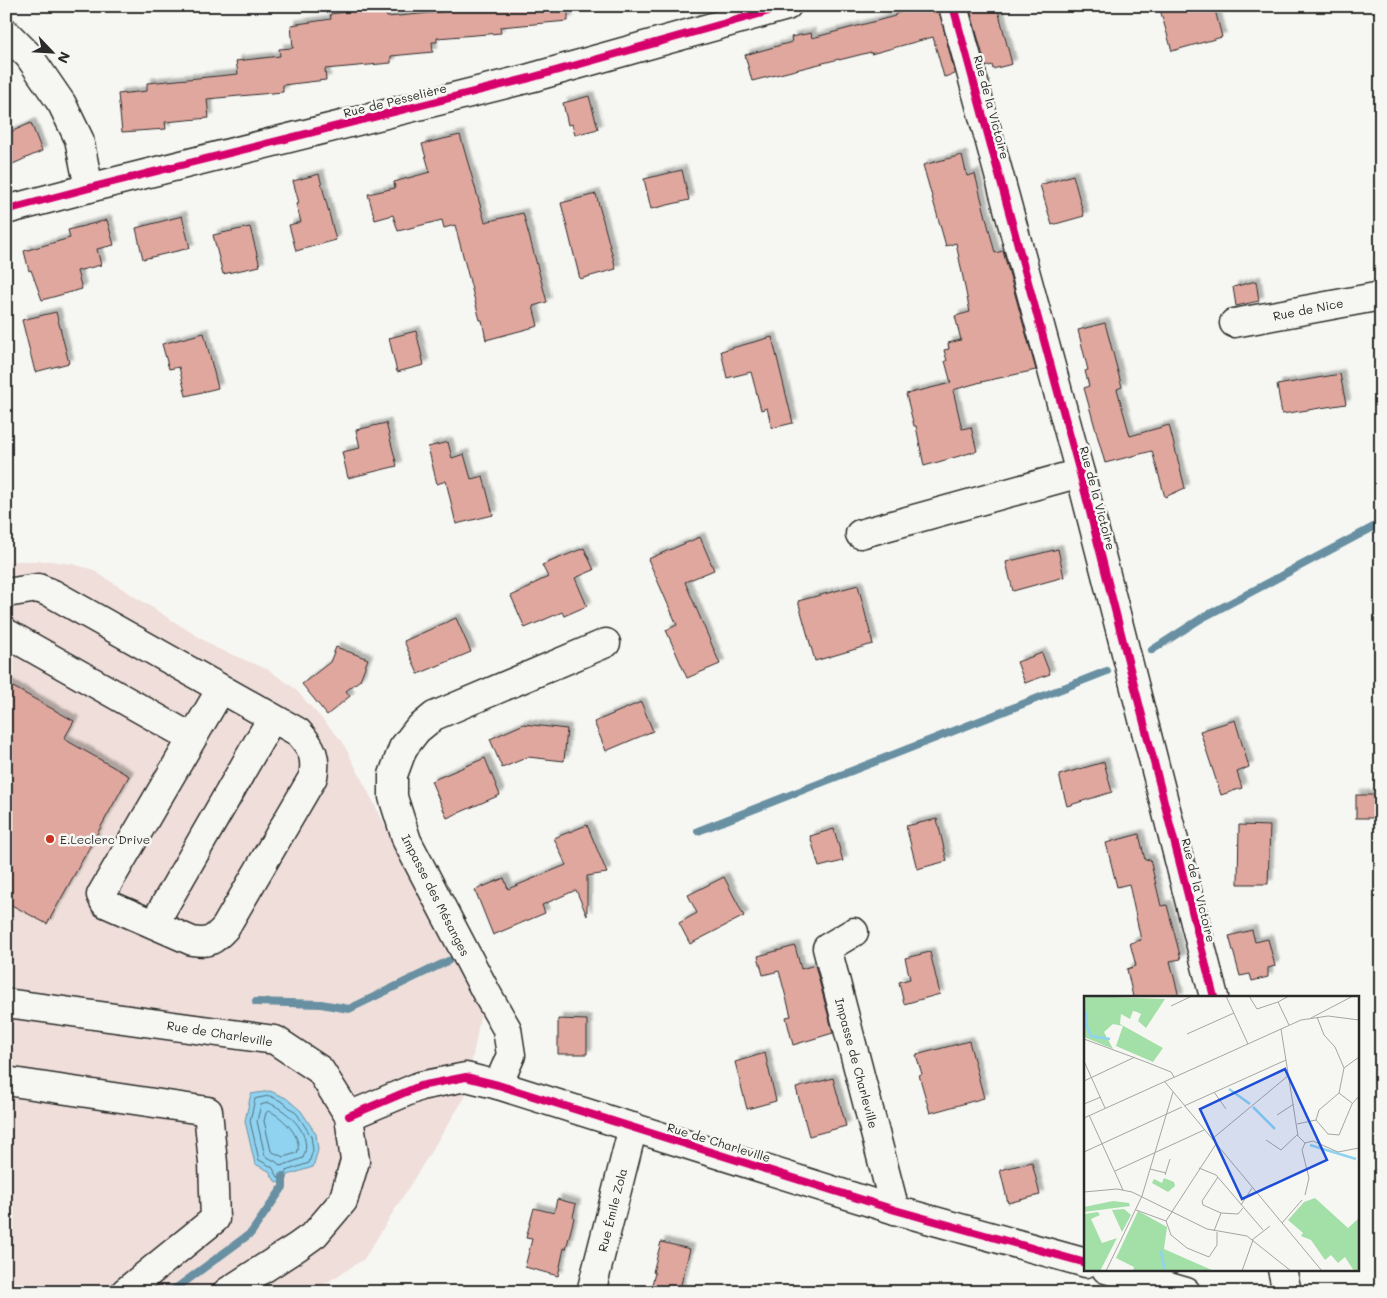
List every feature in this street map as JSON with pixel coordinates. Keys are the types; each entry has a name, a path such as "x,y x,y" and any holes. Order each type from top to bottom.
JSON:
{"street":[{"name":"Rue de Pesselière","path":"6,210 530,78 787,6"},
{"name":"Rue de la Victoire","path":"953,6 1080,473 1214,996"},
{"path":"6,33 29,56 62,104 79,139 89,188"},
{"name":"Rue de Nice","path":"1234,323 1381,296"},
{"path":"860,534 1080,473"},
{"path":"6,592 38,588 54,594 298,732 308,742 313,753 315,766 313,777 225,928 215,939 203,943 192,941 105,903 102,895 221,689"},
{"path":"6,633 192,738"},
{"name":"Impasse des Mésanges","path":"498,1085 510,1055 507,1029 407,841 393,797 393,775 403,748 416,730 434,716 606,643"},
{"path":"154,924 272,718"},
{"name":"Impasse de Charleville","path":"854,932 827,948 895,1210"},
{"name":"Rue de Charleville","path":"6,1003 276,1040 320,1070 349,1116 420,1086 466,1077 498,1085 895,1210 1084,1263"},
{"path":"6,1081 208,1111 213,1163 215,1219 125,1292"},
{"path":"227,1292 315,1234 343,1201 355,1162 349,1116"},
{"name":"Rue Émile Zola","path":"591,1292 633,1127"},
{"path":"1109,1270 1186,1292"},
{"path":"1282,1270 1286,1292"}],"shaded area":[{"path":"51,561 91,569 216,648 269,670 294,688 342,741 481,1013 465,1097 364,1259 312,1292 6,1292 6,562"}],"water":[{"path":"270,1091 286,1098 301,1111 316,1134 318,1150 313,1167 288,1175 285,1186 275,1181 269,1171 255,1164 245,1121 251,1094"}],"building":[{"path":"452,6 568,6 568,21 500,27 501,33 437,38 437,42 432,42 433,52 391,56 391,63 325,69 326,80 283,85 283,92 207,99 209,118 165,122 166,129 122,132 118,94 147,91 147,83 238,74 236,61 280,56 279,49 293,48 291,25 331,19 330,14 385,7 387,17 453,11"},
{"path":"921,6 938,6 955,74 944,77 933,37 871,54 871,52 839,59 752,81 745,55 792,42 791,37 811,33 812,38 895,16 895,14"},
{"path":"969,6 997,6 1012,64 993,69 992,65 986,67"},
{"path":"1159,6 1214,6 1222,37 1172,51"},
{"path":"589,96 598,129 575,135 572,124 568,125 563,103"},
{"path":"31,123 42,151 6,167 6,134"},
{"path":"460,135 485,222 523,213 547,302 533,306 538,326 486,340 455,225 444,228 442,220 398,231 393,215 375,220 368,194 395,188 394,182 430,172 422,144"},
{"path":"962,155 967,176 975,174 995,253 1003,251 1036,370 953,390 962,429 971,427 977,451 924,466 916,426 914,426 906,394 951,383 944,350 949,349 948,343 961,340 955,316 970,312 956,243 946,246 923,165"},
{"path":"682,170 689,200 651,209 644,179"},
{"path":"319,174 336,240 296,251 289,225 301,222 296,204 299,203 293,181"},
{"path":"1073,175 1084,216 1052,225 1040,185"},
{"path":"596,194 616,269 580,279 561,203"},
{"path":"182,216 190,248 143,259 136,228"},
{"path":"107,220 114,245 97,249 101,265 77,271 82,289 42,300 31,270 29,271 24,251 70,238 68,230"},
{"path":"250,227 260,266 223,274 213,235"},
{"path":"1256,281 1259,301 1236,306 1233,287"},
{"path":"56,312 69,363 35,372 22,320"},
{"path":"1105,323 1122,387 1117,389 1130,436 1169,425 1185,488 1165,497 1152,451 1105,463 1084,388 1089,386 1085,371 1088,370 1078,330"},
{"path":"416,331 424,365 397,372 389,338"},
{"path":"204,333 218,388 186,396 179,367 169,369 162,344"},
{"path":"772,337 793,423 772,428 767,408 761,410 751,372 727,378 721,351"},
{"path":"1340,374 1346,404 1282,414 1277,385"},
{"path":"386,423 397,466 348,478 342,452 360,448 356,430"},
{"path":"448,442 452,458 464,454 471,479 483,476 493,515 456,524 446,481 437,484 428,447"},
{"path":"700,537 714,570 685,582 720,664 687,678 666,630 677,625 648,559"},
{"path":"584,548 594,570 575,578 587,606 564,616 562,612 525,628 511,596 548,577 542,565"},
{"path":"1058,549 1064,577 1013,591 1006,562"},
{"path":"858,585 873,644 815,661 798,601"},
{"path":"456,618 471,652 418,674 404,641"},
{"path":"336,647 368,659 360,680 346,691 350,696 327,715 302,684 330,662"},
{"path":"1042,653 1050,674 1025,683 1017,662"},
{"name":"E.Leclerc Drive","path":"6,683 74,721 64,739 129,776 47,924 6,902"},
{"path":"641,702 653,731 606,751 594,722"},
{"path":"1235,720 1249,767 1237,772 1242,788 1221,795 1200,731"},
{"path":"524,724 567,729 564,761 528,757 502,768 490,739"},
{"path":"485,758 500,795 447,818 431,781"},
{"path":"1104,762 1112,792 1067,806 1059,775"},
{"path":"1356,795 1378,795 1378,818 1356,818"},
{"path":"937,819 947,861 917,869 906,826"},
{"path":"587,825 607,873 587,876 587,916 576,890 542,905 545,913 493,935 475,890 504,878 508,889 566,865 554,838"},
{"path":"1239,825 1270,826 1268,884 1238,884"},
{"path":"834,829 843,861 819,867 810,836"},
{"path":"1139,834 1145,860 1150,859 1161,906 1167,905 1181,959 1170,961 1179,996 1133,996 1127,969 1136,966 1130,943 1141,940 1129,884 1117,887 1106,843"},
{"path":"724,877 744,916 690,944 679,923 697,913 688,895"},
{"path":"1252,930 1255,942 1268,939 1275,966 1268,968 1268,977 1252,981 1250,974 1240,976 1229,936"},
{"path":"795,946 801,969 815,965 833,1033 793,1045 786,1017 791,1016 779,971 763,975 758,956"},
{"path":"930,952 940,994 904,1004 899,982 910,979 905,958"},
{"path":"558,1019 587,1020 587,1054 558,1054"},
{"path":"969,1041 984,1098 930,1113 919,1075 922,1074 916,1055"},
{"path":"765,1053 776,1101 747,1109 735,1062"},
{"path":"833,1078 846,1126 809,1136 796,1088"},
{"path":"1032,1162 1040,1195 1008,1203 1000,1170"},
{"path":"557,1199 576,1204 558,1276 525,1267 532,1239 526,1238 534,1208 554,1213"},
{"path":"661,1242 690,1249 679,1292 650,1292"}],"waterway":[{"path":"1152,650 1202,618 1381,523"},
{"path":"698,831 1107,671"},
{"path":"256,1002 321,1004 349,1009 448,961"},
{"path":"171,1292 251,1233 283,1187 283,1176"}],"cycle path":[{"path":"6,210 530,78 787,6"},
{"path":"953,6 1080,473 1214,996"},
{"path":"349,1116 420,1086 466,1077 498,1085 895,1210 1084,1262"}],"place":[{"name":"E.Leclerc Drive","path":"50,839"}]}
